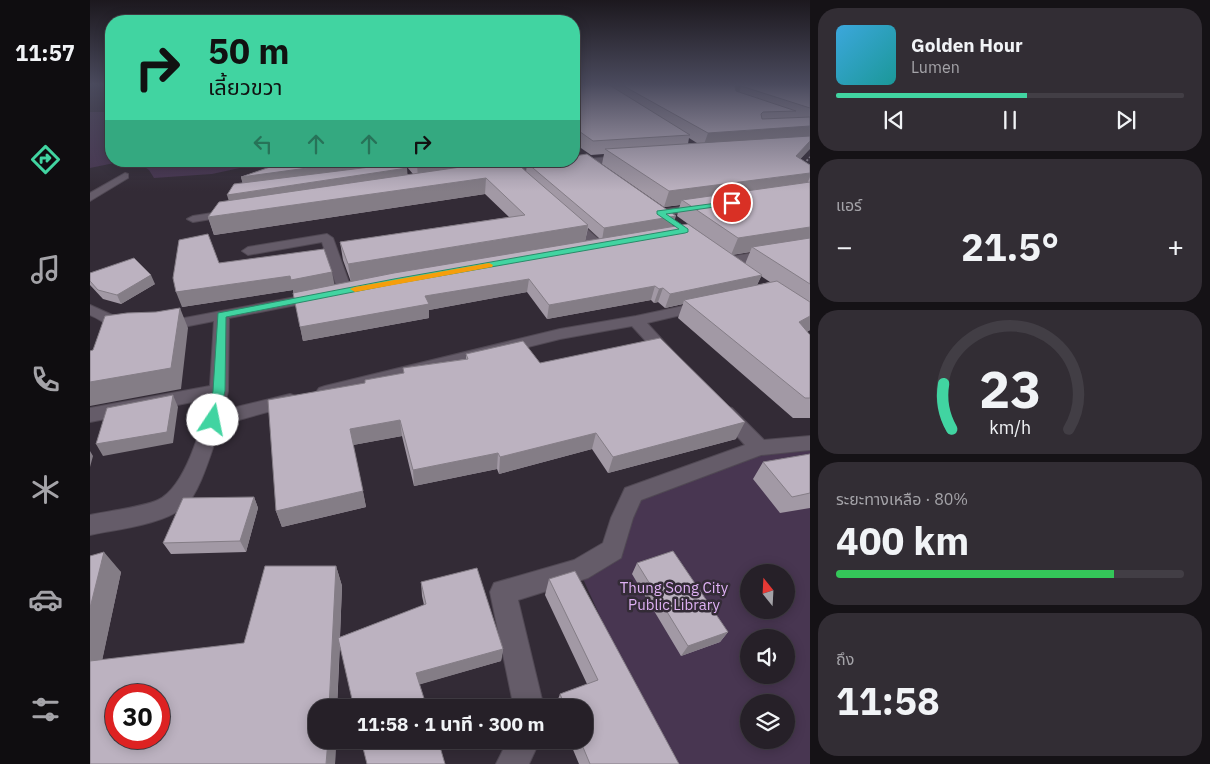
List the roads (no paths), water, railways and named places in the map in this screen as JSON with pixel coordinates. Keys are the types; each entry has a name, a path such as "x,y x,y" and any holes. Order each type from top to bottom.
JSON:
{"street":[{"path":"584,157 604,172"},
{"path":"580,158 635,157"},
{"path":"488,173 530,167"},
{"path":"514,170 528,183"},
{"path":"90,198 125,176"},
{"path":"649,205 673,222"},
{"path":"660,213 718,205"},
{"path":"556,208 599,246"},
{"path":"194,219 239,212"},
{"path":"248,251 327,238 336,293"},
{"path":"580,249 616,243"},
{"path":"743,271 725,259 810,248"},
{"path":"153,328 362,288"},
{"path":"213,420 560,334 636,321 716,303"},
{"path":"90,309 124,326 136,329"},
{"path":"90,525 163,509 179,498 192,476 213,420 219,391 222,315"},
{"path":"636,321 684,371"},
{"path":"90,415 219,391"},
{"path":"712,399 760,448"},
{"path":"527,699 502,592 579,570 614,550 622,518 633,494 760,448 810,443"},
{"path":"512,764 520,749"}],"park label":[{"name":"Thung Song City Public Library","path":"674,596"}]}
